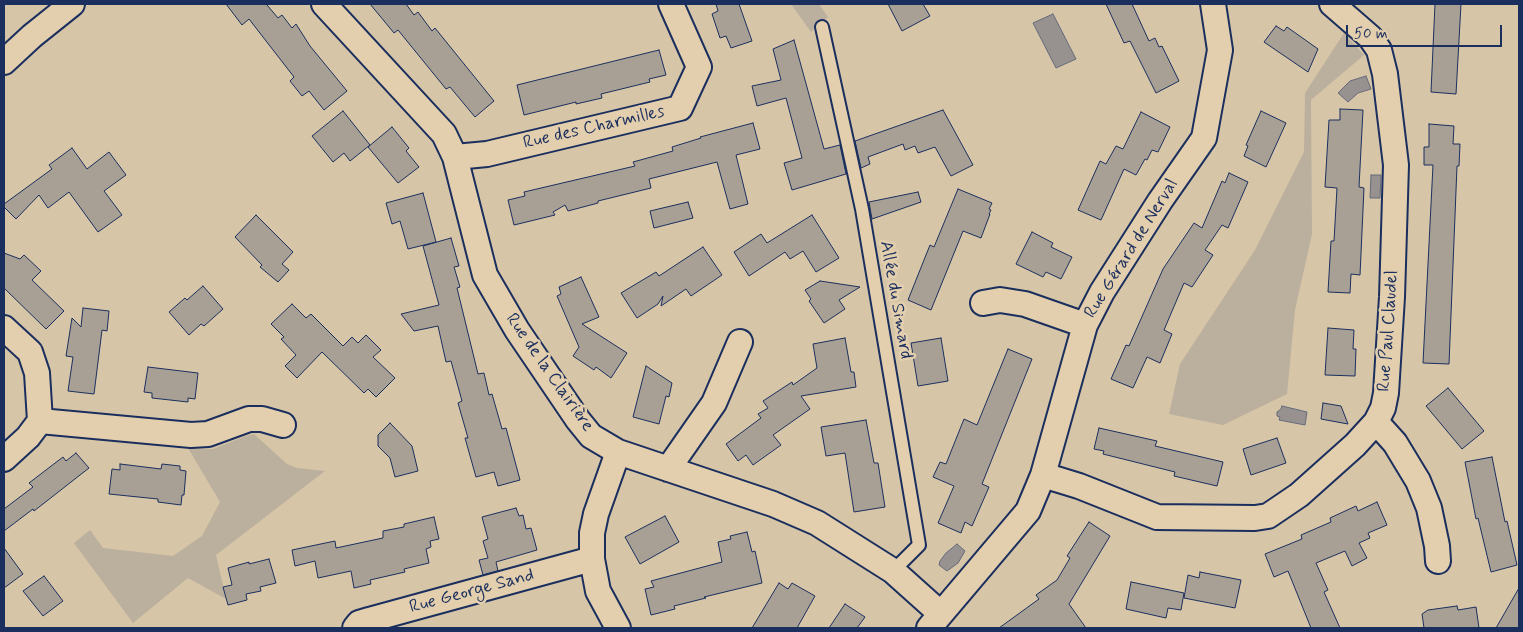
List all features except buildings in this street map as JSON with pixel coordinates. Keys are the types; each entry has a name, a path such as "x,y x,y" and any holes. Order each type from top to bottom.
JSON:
{"street":[{"path":"4,62 32,36 72,4"},
{"name":"Rue des Charmilles","path":"455,158 487,154 680,108 699,68 671,4"},
{"name":"Rue Gérard de Nerval","path":"935,621 1028,511 1043,475 1086,325 1102,292 1160,201 1204,138 1220,50 1213,4"},
{"name":"Rue Paul Claudel","path":"1043,475 1079,486 1157,517 1255,518 1268,516 1299,495 1355,445 1376,422 1383,408 1386,393 1392,297 1396,165 1385,74 1379,50 1370,37 1332,4"},
{"name":"Rue de la Clairière","path":"328,5 444,134 455,158 484,274 517,330 578,420 591,436 618,452 773,504 817,523 893,571 935,621"},
{"path":"983,303 1000,300 1026,304 1086,325"},
{"path":"4,328 30,352 36,373 40,421 28,437 4,459"},
{"path":"668,469 714,403 740,342"},
{"path":"40,421 191,435 208,434 249,420 262,418 283,425"},
{"path":"1376,422 1395,443 1418,481 1429,508 1437,546 1438,561"},
{"path":"618,452 596,514 592,533 592,559 598,591 618,628"},
{"name":"Rue George Sand","path":"355,628 359,623 369,620 592,559"}],"lane":[{"name":"Allée du Simard","path":"822,27 862,210 919,544 893,571"}],"shaded area":[{"path":"791,4 819,4 828,17 811,32"},
{"path":"1053,14 1076,59 1056,68 1033,23"},
{"path":"1344,33 1364,55 1311,100 1312,234 1295,310 1287,394 1223,425 1169,414 1180,364 1255,250 1304,152 1305,93"},
{"path":"1366,76 1371,89 1358,93 1348,102 1338,93 1350,81"},
{"path":"1371,175 1381,175 1380,198 1370,198"},
{"path":"1282,406 1307,412 1305,425 1279,420 1280,417 1277,416 1277,412"},
{"path":"254,434 287,464 297,468 325,471 216,555 226,599 188,578 133,623 74,543 90,530 103,548 173,556 202,536 220,502 188,448 213,449"},
{"path":"957,544 965,551 958,563 947,571 939,565 940,561"}]}
